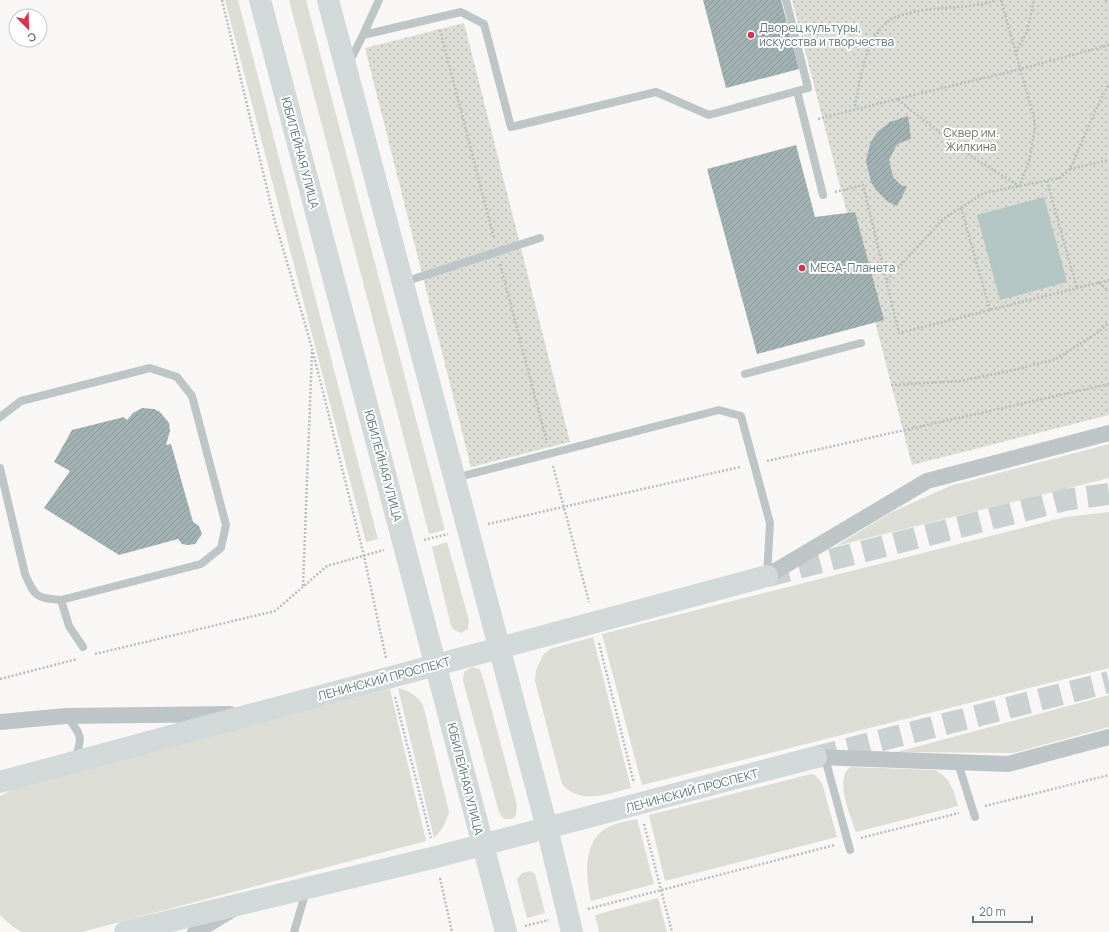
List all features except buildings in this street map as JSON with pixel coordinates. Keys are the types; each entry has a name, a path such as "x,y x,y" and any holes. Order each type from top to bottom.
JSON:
{"main road":[{"name":"ЮБИЛЕЙНАЯ УЛИЦА","path":"260,0 506,932"},
{"path":"328,0 547,828 570,923"},
{"name":"ЛЕНИНСКИЙ ПРОСПЕКТ","path":"0,782 767,576"},
{"name":"ЛЕНИНСКИЙ ПРОСПЕКТ","path":"125,932 202,926 244,903 436,857 821,758"}],"street":[{"path":"767,576 927,481 1109,433"},
{"path":"0,722 66,716 252,714"},
{"path":"821,758 1008,764 1109,737"}],"lane":[{"path":"346,69 378,0"},
{"path":"363,35 461,12 484,24 511,128 656,92 709,115 808,88 786,0"},
{"path":"797,91 823,194"},
{"path":"403,283 540,238"},
{"path":"745,374 861,342"},
{"path":"0,417 21,401 150,368 177,377 192,396 226,525 221,548 201,564 61,600 42,598 32,590 25,574 0,468"},
{"path":"454,478 719,410 741,416 770,523 767,576"},
{"path":"61,600 68,626 83,647"},
{"path":"66,716 79,732 81,745 71,763"},
{"path":"821,758 850,850"},
{"path":"958,762 975,817"},
{"path":"294,932 307,888"}],"path":[{"path":"222,0 274,218 312,348 364,556 390,678 436,857 452,932"},
{"path":"854,110 865,61 874,37 892,18 924,10 978,6 997,0"},
{"path":"1002,0 1034,118 1035,128 1029,162 1018,186"},
{"path":"1016,52 1027,32 1034,0"},
{"path":"1105,0 1109,1"},
{"path":"805,122 897,98 1021,69 1109,45"},
{"path":"886,280 943,219 984,193 1060,178 1070,169 1098,104 1109,84"},
{"path":"897,98 964,152 1018,186"},
{"path":"1070,169 1109,160"},
{"path":"1047,180 1077,289"},
{"path":"823,194 863,185 899,333 1109,280"},
{"path":"961,208 990,310"},
{"path":"1099,283 1109,291"},
{"path":"891,385 960,381 1014,370 1056,359 1097,333 1109,322"},
{"path":"303,586 312,348"},
{"path":"491,523 1109,384"},
{"path":"563,506 589,602"},
{"path":"94,654 275,611 327,566"},
{"path":"599,642 635,788"},
{"path":"0,679 80,658"},
{"path":"642,820 672,932"},
{"path":"506,932 570,923"}],"green space":[{"path":"225,0 238,0 378,539 366,542"},
{"path":"289,0 306,0 445,530 429,534"},
{"name":"Сквер им. Жилкина","path":"792,0 1109,0 1109,415 912,465"},
{"path":"464,23 570,442 471,467 365,48"},
{"path":"1109,444 1109,478 836,546 890,513 950,486"},
{"path":"1109,512 1109,668 642,785 602,634 1065,517"},
{"path":"447,542 469,620 468,629 461,633 454,630 451,626 432,547"},
{"path":"593,637 631,788 603,795 585,796 569,790 562,784 535,681 536,670 543,655 550,649"},
{"path":"472,667 479,669 482,674 517,805 516,816 512,819 504,819 499,812 463,681 464,672"},
{"path":"398,688 412,694 423,705 449,812 447,820 434,838"},
{"path":"390,689 426,841 82,932 22,932 13,927 0,915 0,796 17,787"},
{"path":"1109,695 1109,727 1013,753 897,752"},
{"path":"851,767 935,770 944,776 951,785 958,806 856,832 847,807 843,788 843,779 846,772"},
{"path":"811,774 815,775 822,783 837,837 665,881 649,815"},
{"path":"637,819 654,884 591,901 587,872 589,852 592,843 598,835 612,825"},
{"path":"530,871 535,874 545,913 527,918 517,879 522,873"},
{"path":"658,898 667,932 599,932 595,915"}],"shaded area":[{"path":"1044,197 1067,282 1000,300 977,215"}],"tunnel":[{"path":"767,576 1065,500 1109,494"},
{"path":"816,757 1109,682"}],"place":[{"name":"Дворец культуры, искусства и творчества","path":"751,35"},
{"name":"MEGA-Планета","path":"802,268"}]}
